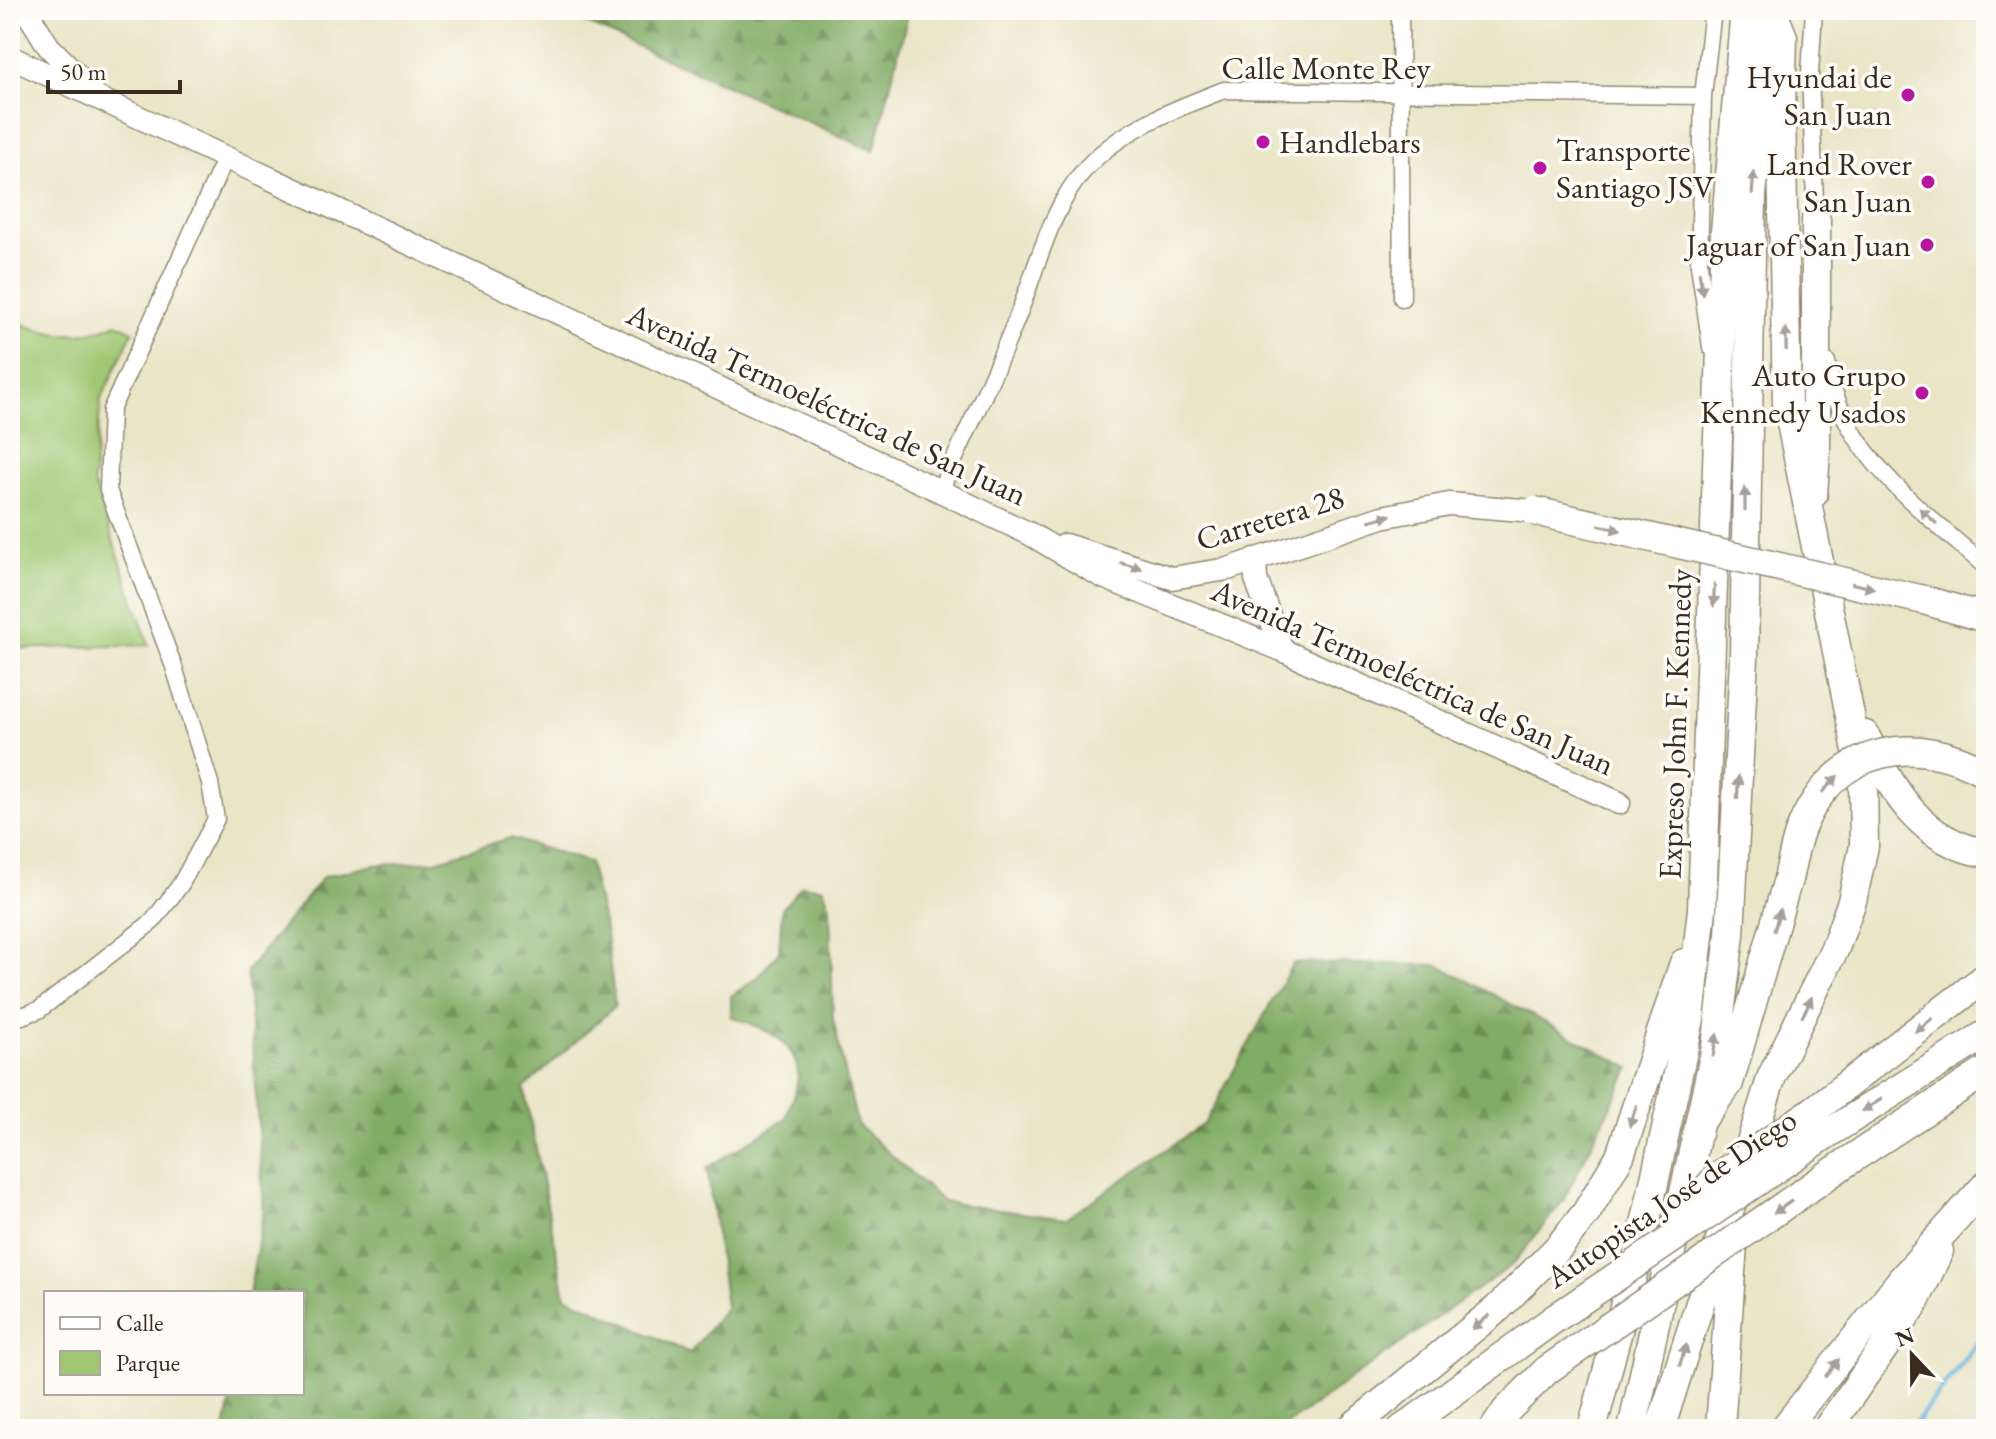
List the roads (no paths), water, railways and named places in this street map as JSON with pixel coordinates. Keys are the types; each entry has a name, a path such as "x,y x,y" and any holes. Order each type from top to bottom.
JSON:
{"highway":[{"name":"Expreso John F. Kennedy","path":"1592,1429 1640,1247 1686,1034 1702,909 1725,231 1745,10"},
{"name":"Expreso John F. Kennedy","path":"1632,1429 1716,1047 1730,935 1744,657 1751,209 1770,10"},
{"path":"1660,1429 1772,1076 1835,948 1859,876 1864,846 1863,780 1787,403 1781,110 1783,37 1770,10"},
{"path":"1811,526 1816,453 1816,220"},
{"path":"1534,511 1924,600 1986,618"},
{"path":"1849,701 1885,777 1923,824 1949,843 1986,853"},
{"path":"1700,1122 1729,1083 1801,828 1812,805 1850,766 1889,751 1925,750 1946,754 1986,773"},
{"path":"1923,824 1959,839 1986,842"},
{"path":"1350,1429 1498,1308 1558,1248 1586,1213 1620,1156 1702,909"},
{"path":"1818,1124 1986,977"},
{"name":"Autopista José de Diego","path":"1402,1429 1658,1246 1818,1124 1986,1034"},
{"path":"1494,1429 1506,1411 1547,1370 1847,1162 1986,1071"},
{"path":"1720,1429 1737,1183"},
{"path":"1784,1429 1902,1279 1986,1185"},
{"path":"1827,1429 1913,1306 1953,1222"}],"street":[{"path":"26,10 49,47 104,102"},
{"path":"1400,10 1402,298"},
{"path":"1713,10 1703,96 1699,265 1720,405"},
{"path":"1814,10 1810,74 1816,220 1823,337 1830,380 1858,443 1900,491 1986,567"},
{"name":"Avenida Termoeléctrica de San Juan","path":"10,57 940,491 1030,534 1101,576 1282,650 1619,803"},
{"name":"Calle Monte Rey","path":"940,491 1016,323 1054,220 1085,168 1123,136 1179,107 1224,90 1399,95 1703,96"},
{"path":"10,1020 39,1010 153,921 181,884 216,819 210,783 174,667 108,490 111,410 225,159"},
{"name":"Carretera 28","path":"1030,534 1172,578 1228,569 1382,517 1449,504 1534,511"},
{"path":"1255,559 1256,579 1282,650"}],"waterway":[{"path":"1911,1429 1986,1332"}],"place":[{"name":"Hyundai de San Juan","path":"1908,95"},
{"name":"Handlebars","path":"1263,142"},
{"name":"Transporte Santiago JSV","path":"1540,168"},
{"name":"Land Rover San Juan","path":"1928,182"},
{"name":"Jaguar of San Juan","path":"1927,245"},
{"name":"Auto Grupo Kennedy Usados","path":"1922,393"}]}
